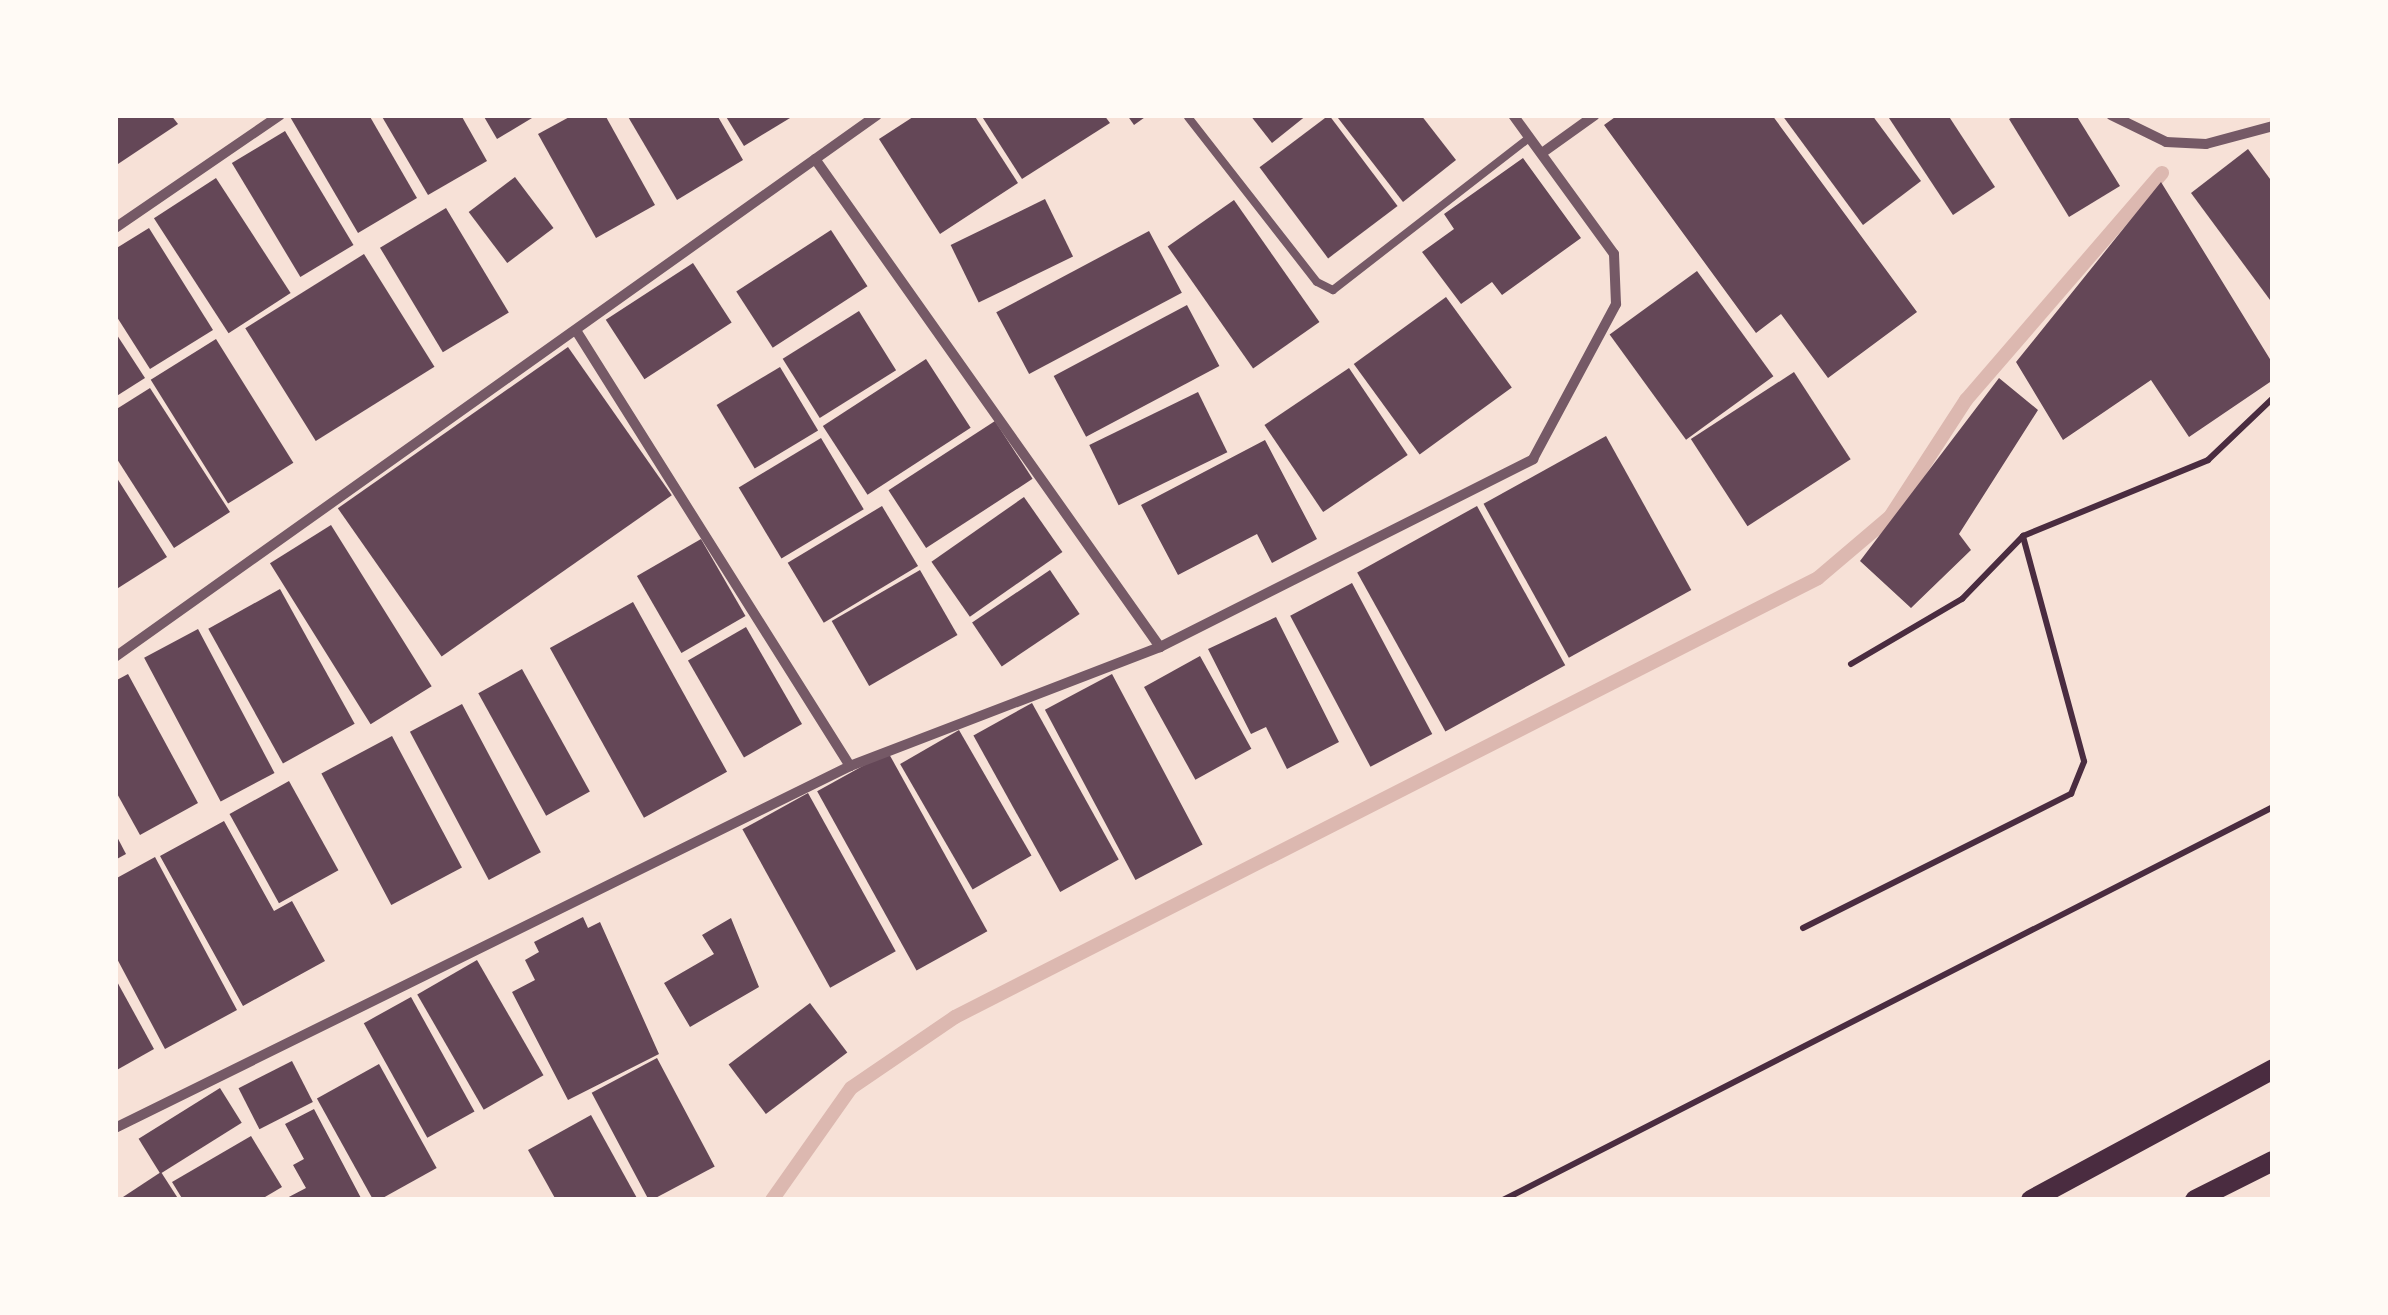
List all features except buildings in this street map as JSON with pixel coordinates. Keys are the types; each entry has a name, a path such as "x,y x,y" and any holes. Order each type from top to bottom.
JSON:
{"main road":[{"path":"2031,1200 2273,1069"},
{"path":"2195,1200 2273,1161"}],"street":[{"path":"115,228 280,115"},
{"path":"115,657 577,332 876,115"},
{"path":"115,1128 850,766 1160,647 1533,459 1554,434 1616,304 1614,254 1513,115"},
{"path":"1542,153 1595,115"},
{"path":"2112,115 2166,142 2206,144 2273,126"},
{"path":"2245,131 2251,115"},
{"path":"815,160 1160,647"},
{"path":"577,332 850,766"}],"lane":[{"path":"1188,117 1317,282 1333,290 1530,137"}],"path":[{"path":"1852,664 1962,599 2023,536 2208,460 2273,398"},
{"path":"1804,928 2071,794 2084,761 2023,536"},
{"path":"1503,1200 2273,808"}],"waterway":[{"path":"772,1200 851,1088 955,1017 1818,578 1890,517 1966,400 2162,173"}]}
